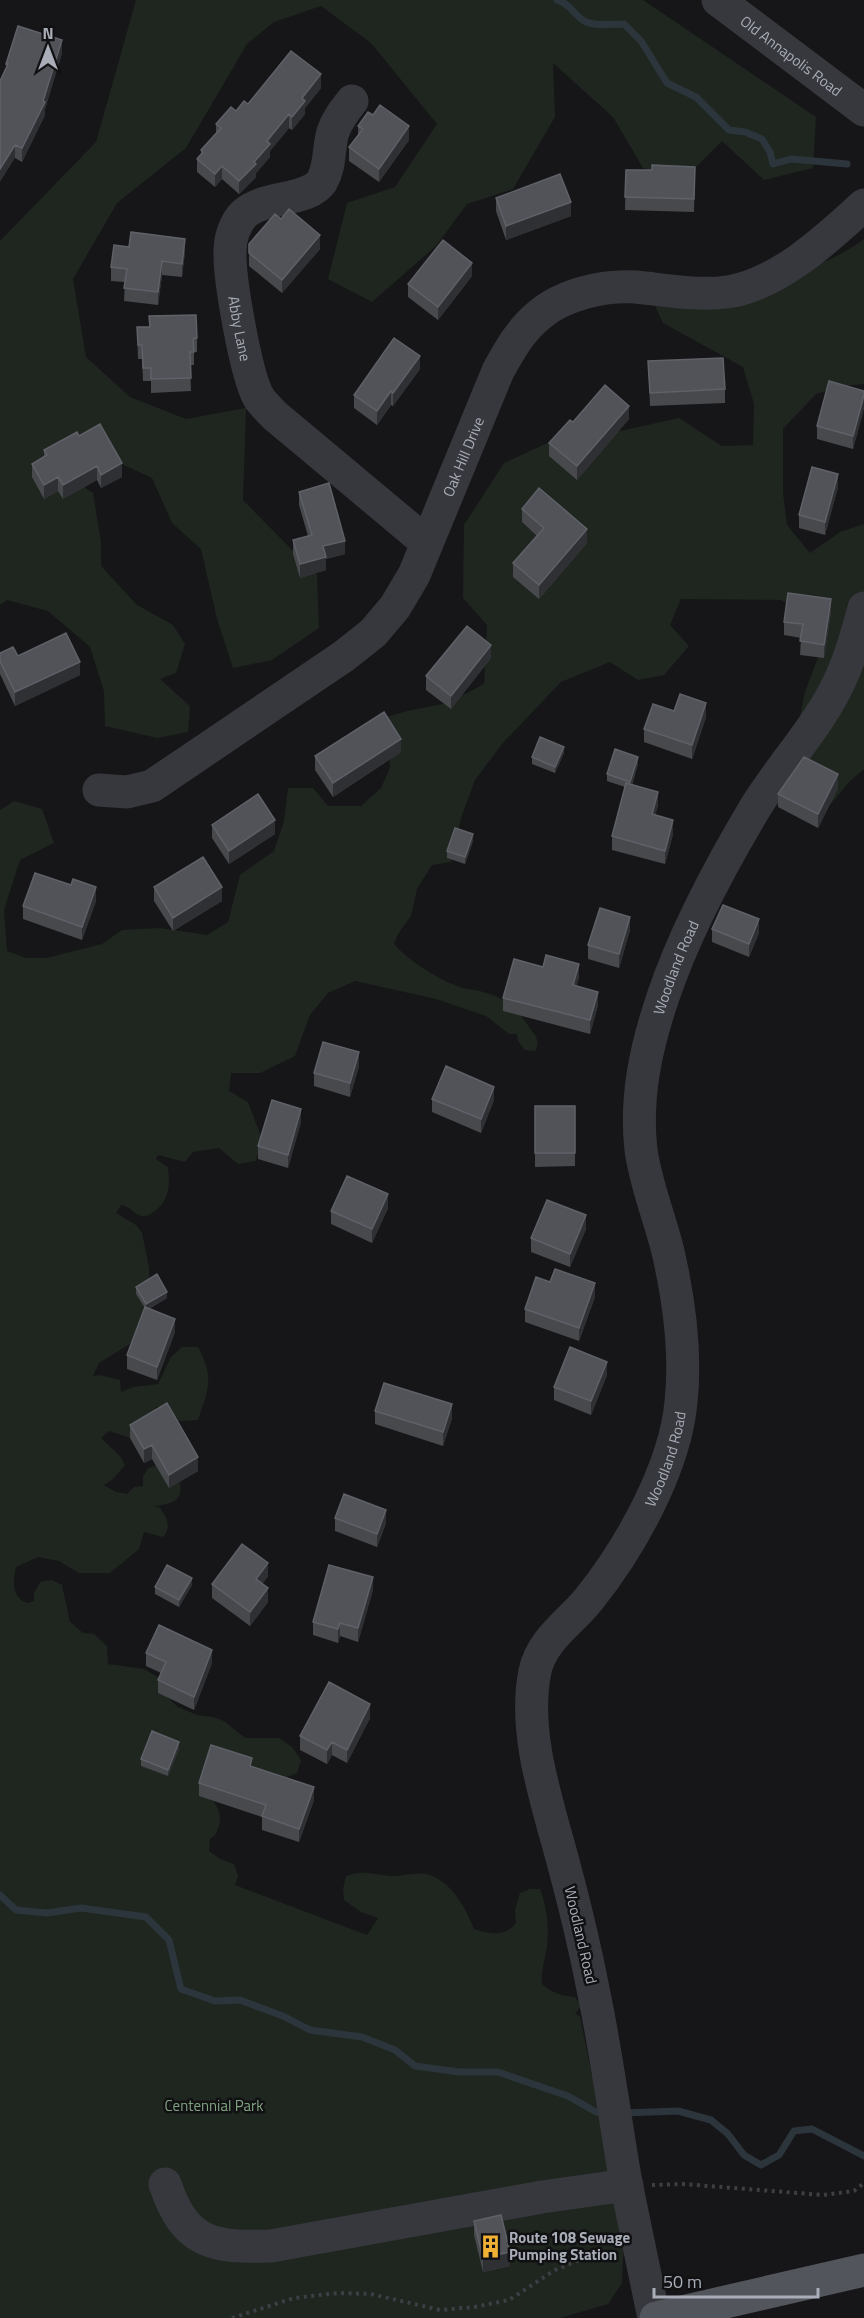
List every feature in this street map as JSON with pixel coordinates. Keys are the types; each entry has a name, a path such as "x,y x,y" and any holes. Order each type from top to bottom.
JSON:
{"main road":[{"path":"655,2318 862,2270"}],"street":[{"name":"Old Annapolis Road","path":"718,0 864,110"},
{"name":"Abby Lane","path":"352,101 338,119 332,134 330,160 332,192 312,190 256,205 243,215 233,231 230,249 231,278 251,376 259,397 274,415 426,542"},
{"name":"Oak Hill Drive","path":"99,790 127,792 152,786 374,633 395,607 414,575 498,371 515,341 538,315 565,300 597,289 633,287 697,293 728,292 761,281 794,263 837,230 864,205"},
{"name":"Woodland Road","path":"655,2318 627,2186 594,1994 570,1886 538,1768 532,1716 533,1689 536,1666 546,1644 585,1604 619,1560 633,1537 659,1479 673,1440 681,1404 682,1357 677,1308 669,1258 642,1153 639,1117 641,1077 663,995 691,929 755,808 820,714 841,679 864,608"},
{"path":"165,2184 172,2204 182,2221 196,2234 212,2243 238,2247 271,2246 542,2197 627,2186"}],"path":[{"path":"627,2186 682,2184 823,2194 854,2191 864,2183"},
{"path":"232,2318 294,2298 338,2293 371,2294 440,2310 475,2307 508,2300 555,2270 577,2261 640,2249"}],"green space":[{"path":"136,0 643,0 816,117 813,168 764,180 722,141 683,180 643,168 613,117 553,63 555,117 513,189 467,204 436,246 372,302 328,279 347,203 395,187 437,124 371,43 321,6 274,22 247,44 186,148 117,203 73,279 86,357 130,397 186,419 246,408 243,500 317,575 319,628 272,660 233,668 217,619 201,549 172,523 152,478 113,460 70,478 93,493 101,542 101,566 137,605 173,625 185,644 176,673 160,679 190,706 188,732 157,738 105,726 104,691 90,647 48,611 7,600 0,605 0,241 96,142"},
{"name":"Centennial Park","path":"864,239 864,384 842,386 816,394 783,429 783,492 787,525 810,553 840,532 864,524 864,769 849,782 831,804 796,804 789,769 805,692 820,652 818,623 781,600 681,599 670,625 689,646 664,675 638,680 610,662 561,682 502,744 475,780 461,818 451,862 432,865 417,889 411,916 394,944 416,963 443,980 463,988 491,994 510,1005 520,1014 535,1035 537,1044 535,1051 525,1050 518,1041 517,1034 509,1034 486,1016 436,999 355,981 328,993 310,1015 295,1056 260,1073 231,1073 229,1091 248,1102 262,1139 256,1161 238,1164 219,1148 193,1152 185,1162 158,1155 156,1159 168,1167 169,1185 164,1202 146,1216 139,1215 121,1205 116,1213 136,1225 142,1233 149,1267 150,1305 135,1341 99,1363 93,1376 100,1375 120,1380 121,1392 133,1387 158,1384 171,1357 182,1347 198,1347 207,1368 208,1384 198,1420 169,1422 156,1406 153,1421 131,1438 109,1431 101,1438 120,1456 125,1465 112,1480 104,1485 116,1492 127,1494 134,1487 143,1486 143,1477 148,1468 164,1463 177,1469 179,1496 170,1503 154,1506 160,1508 165,1515 168,1523 166,1533 163,1537 144,1532 139,1549 110,1573 79,1573 59,1561 38,1557 16,1567 14,1578 14,1588 18,1597 27,1603 34,1601 34,1593 40,1582 52,1580 62,1585 70,1622 83,1633 94,1634 107,1646 108,1664 144,1669 159,1678 166,1696 178,1707 197,1715 224,1721 245,1738 279,1738 292,1747 301,1760 297,1773 285,1778 209,1795 216,1805 220,1819 215,1835 210,1839 209,1851 220,1859 234,1864 238,1876 235,1885 367,1935 378,1918 361,1912 344,1900 343,1889 346,1876 352,1874 430,1875 445,1884 457,1897 474,1929 491,1933 507,1931 516,1923 515,1910 520,1893 530,1889 540,1889 546,1910 548,1931 542,1984 557,1994 575,1997 581,2006 575,2014 580,2016 624,2236 622,2283 608,2304 560,2318 0,2318 0,810 14,801 42,809 54,843 20,860 4,910 7,951 26,958 46,958 102,944 122,930 160,928 207,935 228,922 240,875 274,851 284,821 288,788 313,788 328,806 361,806 381,788 390,768 387,717 448,703 484,684 487,625 463,598 464,525 504,463 573,431 620,431 679,418 722,446 753,445 754,404 743,367 663,323 655,306 736,289 792,274 818,265"}],"building":[{"path":"18,26 62,40 43,101 45,102 22,148 15,145 0,169 0,81 8,64 6,64"},
{"path":"291,51 321,74 302,98 305,101 292,117 289,114 267,141 270,144 254,162 256,164 239,181 222,166 215,174 197,159 203,152 201,150 221,128 216,124 231,107 236,111 244,101 248,104"},
{"path":"380,105 409,126 379,169 349,147 363,129 358,126 368,112 373,115"},
{"path":"652,165 695,167 694,199 625,197 626,170 652,170"},
{"path":"560,174 571,202 506,226 496,198"},
{"path":"289,209 320,235 282,280 249,253 249,244 275,214 281,219"},
{"path":"131,232 185,239 182,264 162,261 158,292 124,288 127,269 111,267 114,245 129,247"},
{"path":"443,240 472,263 438,307 408,284"},
{"path":"196,315 197,338 193,339 194,352 190,352 191,378 151,379 151,368 143,368 142,345 138,345 137,327 150,327 149,316"},
{"path":"394,338 420,356 377,411 354,395"},
{"path":"723,358 725,389 650,393 648,361"},
{"path":"829,381 864,391 853,436 817,426"},
{"path":"605,385 629,406 577,466 549,443 570,420 573,422"},
{"path":"100,424 122,463 101,475 97,466 63,485 58,477 44,485 32,464 47,455 44,450 77,432 79,436"},
{"path":"812,467 838,474 825,522 799,515"},
{"path":"329,483 345,541 323,546 326,557 300,564 293,540 312,535 299,492"},
{"path":"539,488 587,529 539,585 513,563 544,528 522,509"},
{"path":"788,593 831,599 824,645 800,641 803,624 784,622"},
{"path":"467,626 491,645 451,696 426,676"},
{"path":"66,633 80,662 15,692 0,661 0,653 13,647 18,656"},
{"path":"680,694 706,703 692,745 644,729 653,704 674,711"},
{"path":"384,712 401,739 333,783 315,756"},
{"path":"540,737 564,747 555,767 532,757"},
{"path":"615,749 638,757 630,782 607,774"},
{"path":"804,757 838,774 818,814 778,794"},
{"path":"626,783 658,792 652,814 673,820 665,851 612,836"},
{"path":"258,794 275,820 229,851 212,825"},
{"path":"455,828 473,834 465,857 447,851"},
{"path":"203,857 222,887 173,918 154,887"},
{"path":"35,873 71,885 73,879 96,887 82,927 23,906"},
{"path":"723,905 759,919 749,944 712,929"},
{"path":"600,908 630,917 619,954 588,945"},
{"path":"546,955 579,964 573,985 598,992 590,1020 503,998 514,959 543,967"},
{"path":"323,1042 359,1052 350,1083 314,1073"},
{"path":"446,1066 494,1087 481,1119 432,1099"},
{"path":"272,1100 301,1109 288,1155 258,1146"},
{"path":"535,1106 575,1106 575,1153 535,1153"},
{"path":"347,1176 388,1194 372,1229 331,1211"},
{"path":"547,1200 586,1215 570,1254 531,1238"},
{"path":"555,1269 595,1283 579,1328 525,1309 536,1277 550,1282"},
{"path":"157,1274 167,1292 146,1304 136,1287"},
{"path":"145,1307 175,1319 157,1367 127,1355"},
{"path":"570,1347 607,1362 591,1401 554,1387"},
{"path":"384,1383 452,1404 443,1432 375,1411"},
{"path":"167,1403 198,1457 169,1475 152,1445 144,1449 130,1425"},
{"path":"344,1494 386,1510 377,1534 335,1518"},
{"path":"242,1544 268,1563 256,1579 268,1588 250,1612 212,1584"},
{"path":"167,1565 192,1578 179,1600 155,1587"},
{"path":"329,1565 373,1577 358,1628 340,1623 338,1629 313,1622"},
{"path":"159,1625 212,1650 194,1697 158,1680 166,1662 146,1653"},
{"path":"329,1682 370,1704 347,1750 332,1742 327,1750 300,1736"},
{"path":"152,1731 179,1742 168,1770 141,1759"},
{"path":"211,1745 252,1758 250,1766 314,1787 299,1829 262,1816 266,1805 199,1783"},
{"path":"501,2215 510,2252 483,2258 474,2221"}],"waterway":[{"path":"557,0 566,4 588,23 624,24 641,41 667,83 696,97 729,130 745,132 762,139 770,152 773,164 791,159 847,164"},
{"path":"0,1895 16,1910 47,1913 81,1908 146,1917 169,1940 181,1989 215,2001 240,2000 283,2016 310,2030 362,2037 395,2050 415,2066 459,2072 498,2072 568,2096 596,2112 607,2112"},
{"path":"624,2113 678,2111 711,2120 728,2134 744,2155 761,2165 779,2155 794,2131 812,2129 864,2156"}],"place":[{"name":"Route 108 Sewage Pumping Station","path":"491,2246"}]}
